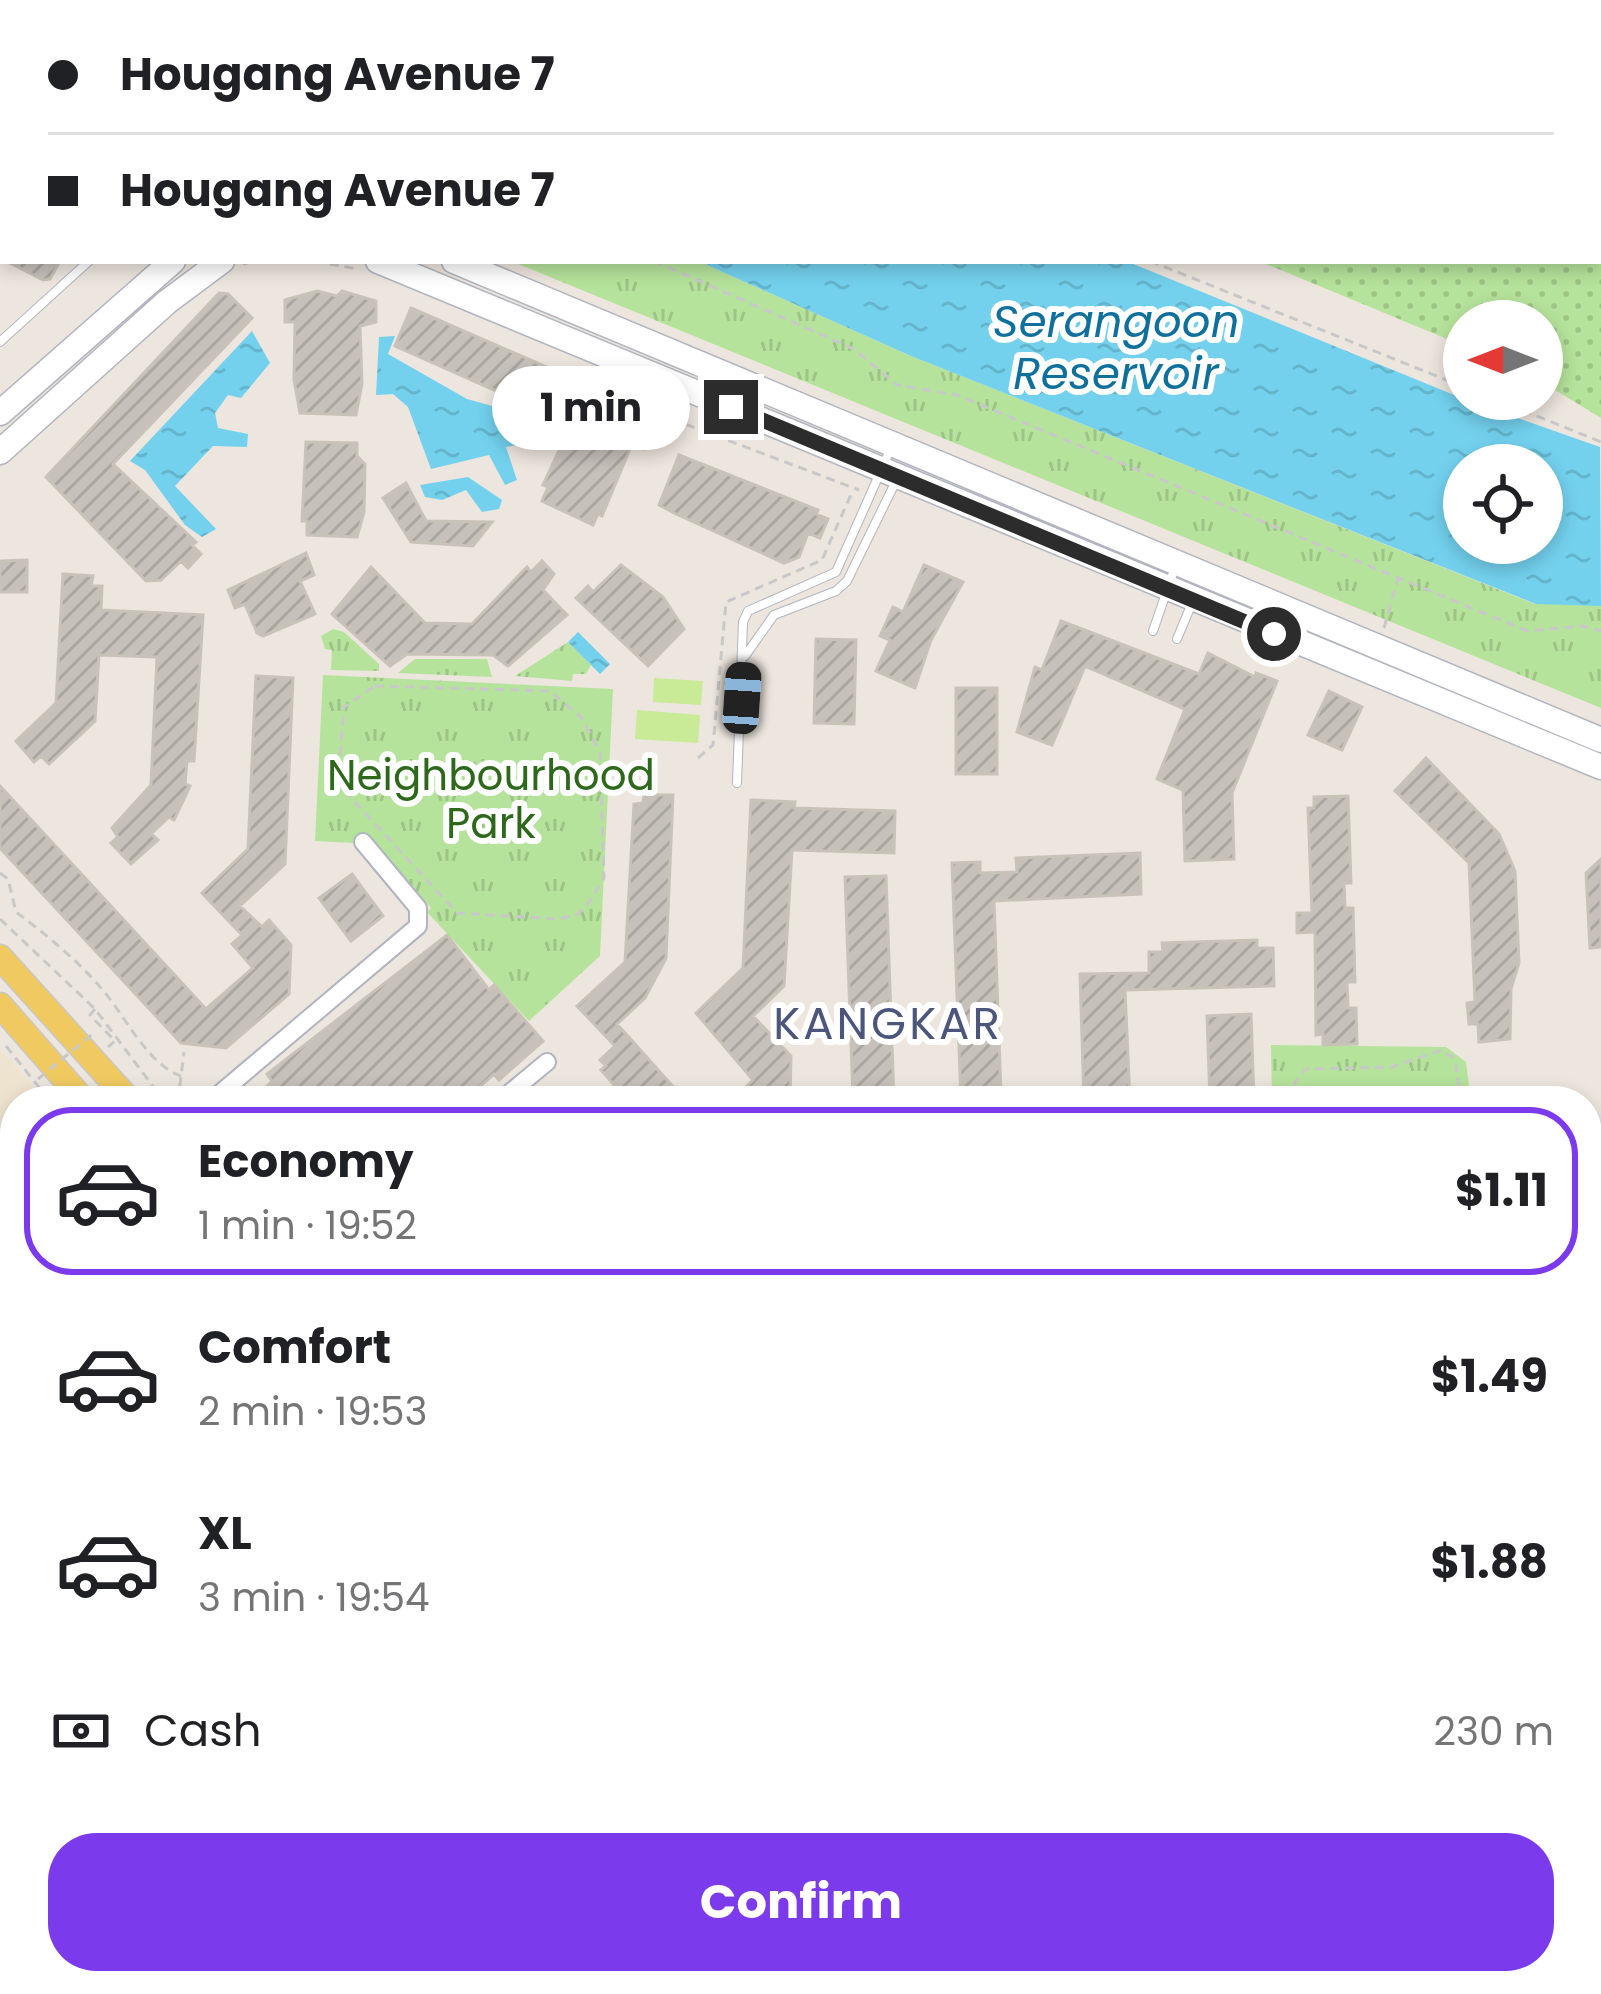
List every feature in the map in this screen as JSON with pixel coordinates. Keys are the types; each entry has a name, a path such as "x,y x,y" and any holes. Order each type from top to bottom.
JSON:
{"main road":[{"path":"0,413 169,264"},
{"path":"0,452 193,280 228,264"},
{"path":"385,264 1601,767"},
{"path":"461,264 1601,740"},
{"path":"0,957 116,1086"},
{"path":"0,1005 71,1086"}],"street":[{"path":"229,1086 418,926 418,908 363,842"},
{"path":"518,1086 547,1062"}],"lane":[{"path":"0,342 85,264"},
{"path":"745,656 774,614 836,591 848,581 901,447"},
{"path":"736,783 745,656 741,638 748,611 836,572 901,447"},
{"path":"1153,631 1177,562"},
{"path":"1177,639 1203,574"}],"path":[{"path":"661,264 854,349 897,385 957,395 1528,631 1582,626 1601,631"},
{"path":"1157,264 1443,379"},
{"path":"1547,420 1601,442"},
{"path":"1377,646 1398,578"},
{"path":"375,686 550,691 581,717 599,752 604,878 578,914 560,919 457,913 345,791 339,771 344,707 375,686"},
{"path":"0,873 8,879 16,912 37,924 104,991 160,1066 181,1076"},
{"path":"0,919 95,1009 153,1086"},
{"path":"38,1079 94,1033 109,1048 116,1041 90,1015 95,1009"},
{"path":"0,1038 38,1086"},
{"path":"1295,1086 1306,1069 1399,1066 1442,1050 1455,1059 1459,1086"},
{"path":"180,1086 184,1052"}],"shaded area":[{"path":"0,1050 33,1086 0,1086"}],"green space":[{"path":"518,264 705,264 911,356 1535,604 1592,602 1601,606 1601,708"},
{"path":"1266,264 1601,264 1601,418 1563,395 1563,300 1443,300 1443,337"},
{"path":"333,629 344,632 379,664 379,671 331,670 332,650 325,649 321,636"},
{"path":"568,642 591,665 586,674 573,674 572,681 515,676"},
{"path":"415,659 487,659 492,677 398,673"},
{"name":"Neighbourhood Park","path":"323,675 613,689 600,956 529,1021 427,912 431,908 372,844 315,841"},
{"path":"654,678 703,681 701,705 653,702"},
{"path":"637,710 700,715 698,743 635,739"},
{"path":"1271,1045 1446,1047 1466,1062 1469,1086 1272,1086"}],"water":[{"name":"Serangoon Reservoir","path":"705,264 1133,264 1443,390 1443,420 1524,420 1600,447 1601,606 1536,604 911,356"},
{"path":"252,331 270,363 241,398 228,395 215,413 218,428 248,434 247,447 213,446 175,486 216,529 202,537 185,525 145,470 130,461"},
{"path":"395,336 388,354 467,399 538,419 533,442 506,447 517,480 505,485 489,455 431,469 408,407 393,394 376,395 379,337"},
{"path":"468,477 502,500 499,509 482,512 466,490 442,500 425,497 420,485"},
{"path":"578,632 610,664 600,674 568,642"}],"building":[{"path":"12,264 58,264 50,279"},
{"path":"317,291 337,296 342,291 376,301 376,322 360,326 362,384 356,415 300,413 294,380 295,322 285,322 285,300"},
{"path":"219,293 228,294 252,318 113,464 196,542 192,545 201,554 188,568 181,561 161,580 146,581 46,477"},
{"path":"411,308 558,372 558,387 630,410 653,431 644,449 632,444 602,516 598,514 593,525 542,501 548,487 543,485 574,418 549,407 546,413 395,346"},
{"path":"306,442 357,443 357,456 365,464 364,512 357,537 307,535 307,521 302,521"},
{"path":"679,455 818,510 816,514 828,519 820,538 808,533 799,557 784,563 659,505"},
{"path":"406,483 426,521 492,522 473,546 411,542 383,498"},
{"path":"306,553 314,575 300,581 315,614 263,636 257,633 245,604 235,608 228,590"},
{"path":"27,560 27,592 0,592 0,561"},
{"path":"542,561 554,574 543,590 567,615 508,666 493,655 407,654 390,666 332,614 371,567 425,623 472,624 527,567 531,572"},
{"path":"621,565 663,597 684,629 648,666 576,598 588,586 593,592"},
{"path":"924,565 963,582 931,640 915,688 876,671 890,640 880,636 893,607 903,612"},
{"path":"63,574 93,576 91,586 102,586 101,610 203,615 194,761 187,761 185,784 190,786 174,820 169,817 151,834 158,840 131,864 111,843 118,837 112,828 151,785 157,657 99,655 95,721 49,764 41,756 34,762 16,741 56,703"},
{"path":"1061,621 1199,674 1208,653 1255,677 1256,673 1277,681 1232,793 1234,859 1185,861 1183,790 1157,779 1185,709 1085,666 1052,745 1017,732 1035,667 1042,670"},
{"path":"816,639 856,640 854,724 814,723"},
{"path":"256,676 293,678 285,864 240,906 262,927 269,920 291,945 289,994 226,1048 181,1043 0,848 0,786 206,1009 253,968 232,944 242,935 202,893 248,849"},
{"path":"956,688 997,688 997,774 956,774"},
{"path":"1329,691 1362,707 1342,750 1308,735"},
{"path":"1426,758 1499,834 1515,871 1519,963 1511,989 1510,1039 1479,1042 1478,1024 1469,1024 1467,1003 1475,1002 1469,863 1395,791"},
{"path":"644,795 673,795 666,958 645,998 617,1024 673,1086 615,1086 601,1070 606,1066 600,1060 615,1046 577,1006 625,962 634,804 643,803"},
{"path":"1348,796 1351,883 1344,883 1345,908 1353,908 1355,982 1347,982 1348,1008 1356,1008 1357,1044 1323,1045 1323,1034 1316,1035 1315,932 1297,933 1297,913 1312,913 1308,808 1314,808 1314,797"},
{"path":"751,800 795,802 794,808 895,811 894,853 792,850 784,986 753,1016 791,1056 790,1086 747,1086 753,1080 696,1013 743,968"},
{"path":"1140,853 1141,894 994,901 1001,1086 960,1086 952,863 980,862 980,873 1017,872 1016,858"},
{"path":"1601,859 1601,947 1590,948 1586,873"},
{"path":"352,874 383,916 351,941 319,898"},
{"path":"886,876 893,1086 853,1086 845,877"},
{"path":"447,935 489,990 494,985 543,1041 499,1080 494,1074 481,1086 267,1086 272,1081 267,1074"},
{"path":"1257,940 1257,948 1273,948 1274,986 1125,990 1129,1086 1084,1086 1080,974 1149,973 1149,952 1163,952 1162,943"},
{"path":"1251,1014 1253,1086 1209,1086 1207,1016"}],"district":[{"name":"KANGKAR","path":"888,1023"}],"route":[{"path":"731,407 1274,634"}]}
